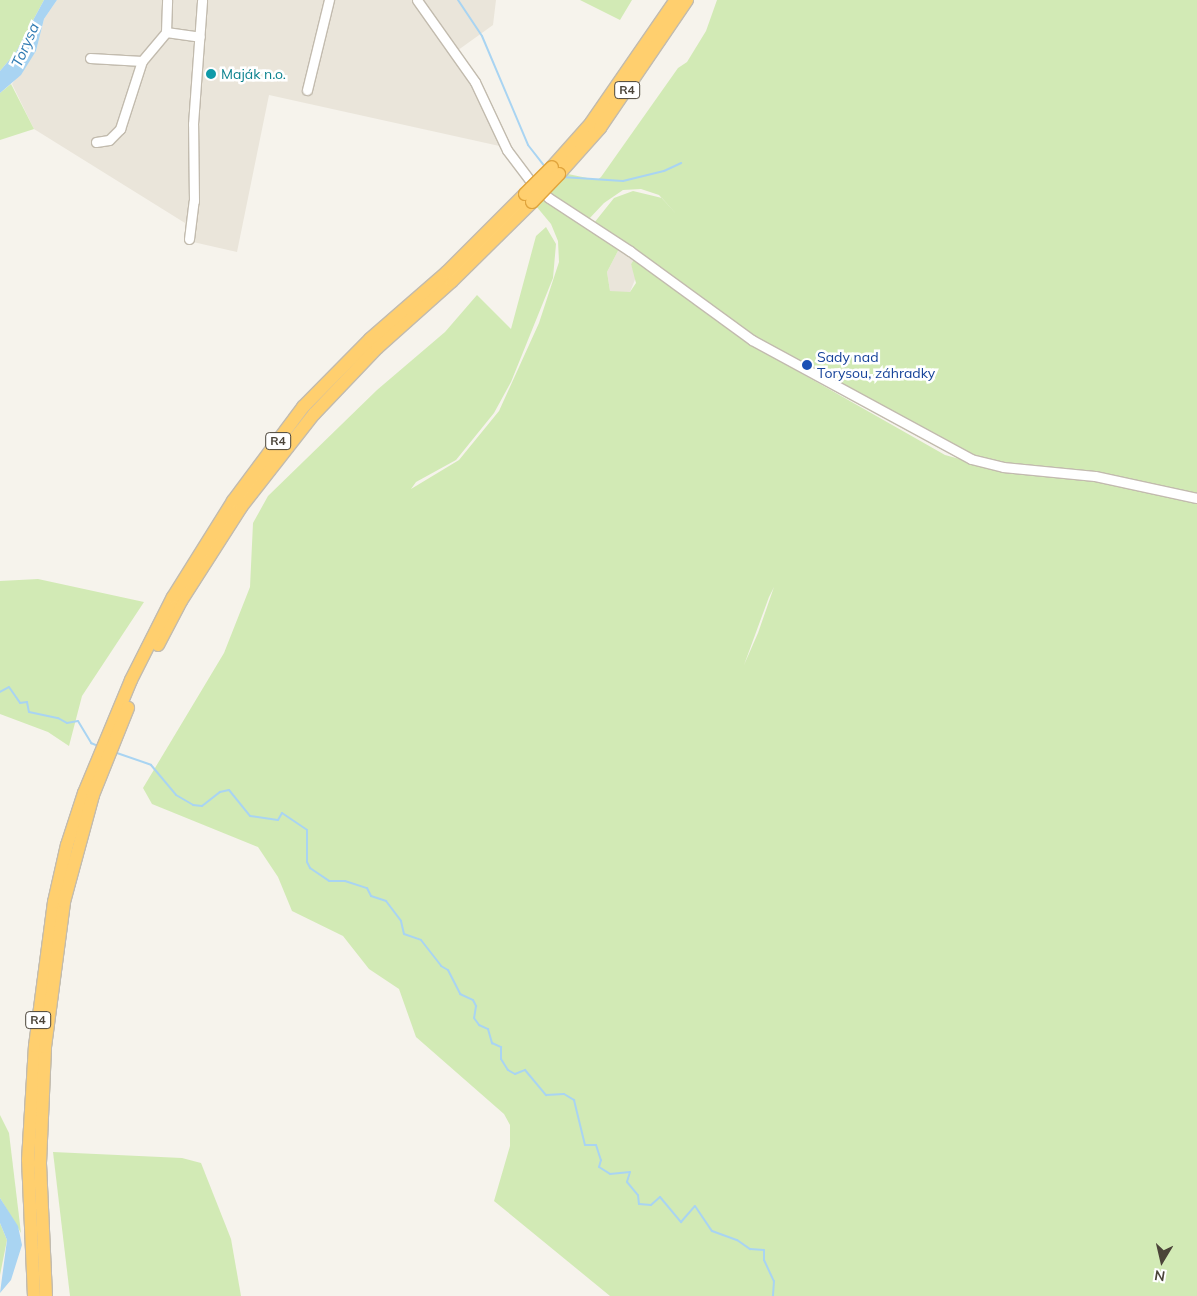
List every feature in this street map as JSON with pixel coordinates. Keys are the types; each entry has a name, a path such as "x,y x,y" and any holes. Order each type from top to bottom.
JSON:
{"highway":[{"name":"R4","path":"556,170 592,123 676,0"},
{"name":"R4","path":"34,1296 28,1160 35,1046 54,902 67,845 106,749 138,685 181,601 241,507 320,408 377,348 452,281 529,198 605,121 687,0"},
{"name":"R4","path":"46,1296 40,1163 45,1047 64,902 76,847 106,749"}],"street":[{"path":"96,142 109,140 120,129 142,61 166,32 167,0"},
{"path":"190,239 194,200 192,154 202,0"},
{"path":"307,90 329,0"},
{"path":"417,0 475,82 507,150 530,181 549,198 630,251 752,340 971,459 1003,467 1095,476 1197,498"},
{"path":"166,32 200,37"},
{"path":"90,58 142,61"}],"shaded area":[{"path":"57,0 496,0 493,25 454,53 487,104 504,147 269,95 237,252 193,242 185,223 34,129 12,84 36,51 44,19"},
{"path":"620,247 635,258 631,264 636,277 630,292 619,293 610,291 607,272"}],"green space":[{"path":"0,0 44,0 16,52 0,71"},
{"path":"580,0 632,0 620,20"},
{"path":"717,0 1197,0 1197,1296 610,1296 494,1201 510,1146 510,1125 504,1114 416,1037 399,989 369,969 343,936 292,911 278,877 258,847 152,804 143,788 224,653 250,587 253,523 268,496 377,390 445,332 477,295 511,329 536,236 546,227 556,244 553,278 511,382 494,413 456,460 416,482 411,489 459,460 499,411 539,323 559,262 558,241 551,224 536,206 537,195 620,247 607,272 610,291 630,292 636,283 631,264 635,258 762,351 945,455 978,464 971,456 831,379 833,371 830,370 825,375 754,338 594,223 614,198 633,191 662,198 659,195 641,189 623,190 604,203 588,220 546,192 563,173 597,180 601,177 678,68 687,62 706,31","holes":["774,587 758,633 744,665"]},
{"path":"11,84 34,129 0,140 0,93"},
{"path":"38,579 144,602 82,696 69,746 48,732 0,714 0,581"},
{"path":"0,1115 9,1133 21,1233 0,1198"},
{"path":"53,1152 182,1158 201,1163 231,1239 241,1296 70,1296"},
{"path":"0,1223 7,1240 0,1275"}],"water":[{"name":"Torysa","path":"44,0 57,0 44,19 36,51 21,75 0,93 0,71 16,52"},
{"path":"0,1198 18,1226 22,1245 11,1280 0,1293 7,1240 0,1223"}],"waterway":[{"path":"458,0 482,36 528,145 545,167"},
{"path":"562,177 623,181 664,171 681,163"},
{"path":"0,692 9,687 20,703 27,702 29,712 58,718 67,723 78,721 91,743 98,746"},
{"path":"114,752 151,765 176,795 193,805 202,806 220,792 229,790 250,816 278,820 282,813 307,830 307,862 310,868 329,881 345,881 367,888 371,896 386,901 401,921 404,934 421,940 441,966 448,970 460,994 473,1000 476,1006 474,1018 479,1025 488,1029 492,1043 501,1047 501,1059 508,1070 515,1074 525,1070 546,1095 564,1094 574,1100 585,1145 596,1145 601,1160 599,1167 610,1174 630,1172 627,1182 638,1195 639,1204 651,1205 660,1197 681,1222 695,1206 712,1231 737,1240 750,1249 764,1250 764,1260 774,1281 773,1296"}],"place":[{"name":"Maják n.o.","path":"211,74"},
{"name":"Sady nad Torysou, záhradky","path":"807,365"}]}
